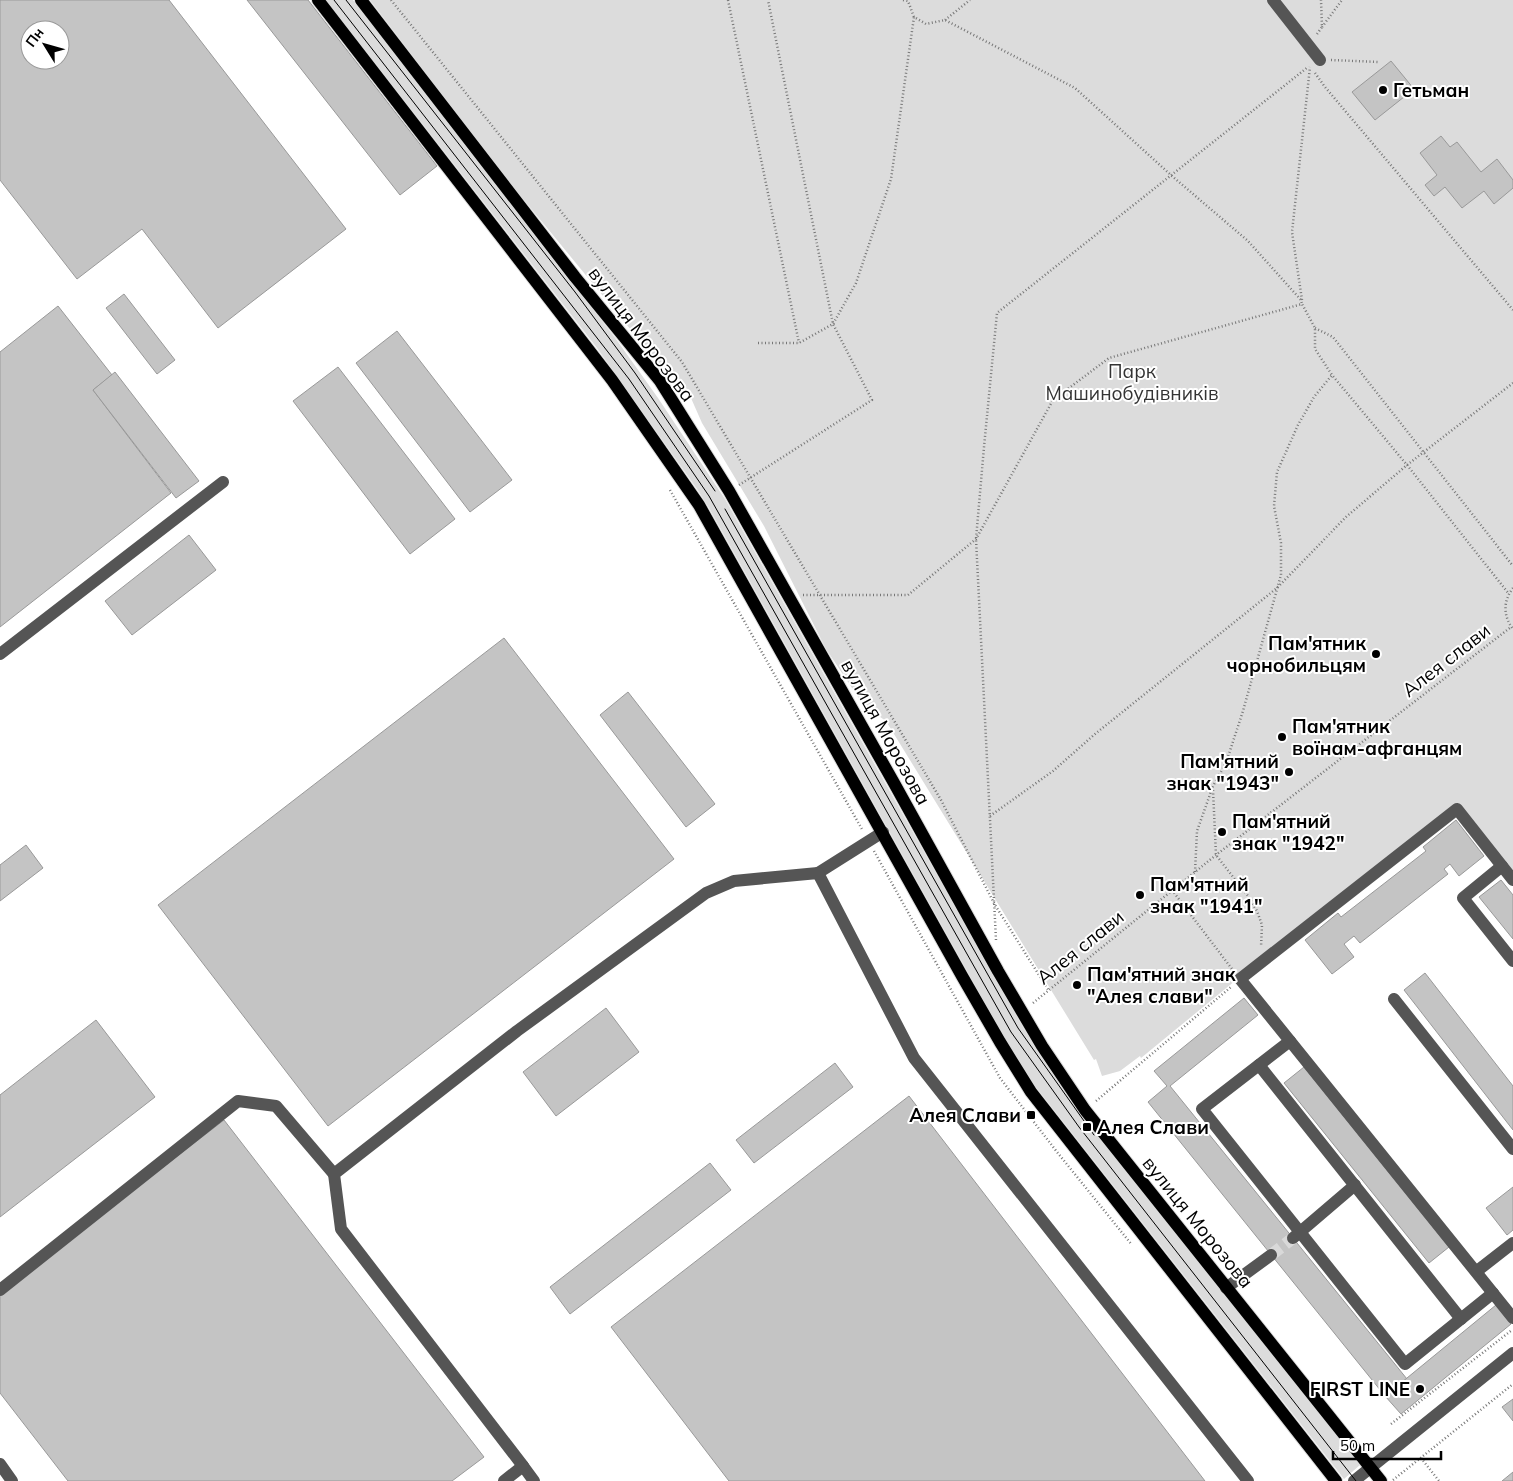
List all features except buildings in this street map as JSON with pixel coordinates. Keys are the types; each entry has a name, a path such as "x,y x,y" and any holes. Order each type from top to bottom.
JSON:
{"main road":[{"path":"318,0 612,380 700,505 990,1026 1031,1092 1336,1481"},
{"name":"вулиця Морозова","path":"360,0 575,277 660,381 729,491 1022,1012 1042,1046 1085,1110 1381,1481"}],"street":[{"path":"1273,0 1309,46 1315,63"},
{"path":"0,654 223,482"},
{"path":"1513,880 1457,809 1240,979 1513,1318"},
{"path":"334,1174 517,1031 706,893 734,881 818,873 883,832"},
{"path":"1502,866 1463,898 1513,961"},
{"path":"818,873 914,1058 1248,1481"},
{"path":"1394,999 1513,1149"},
{"path":"1290,1041 1202,1109 1297,1235 1405,1364 1493,1293"},
{"path":"1259,1065 1461,1319"},
{"path":"0,1290 238,1102 276,1106 334,1174 341,1229 534,1481"},
{"path":"1297,1235 1356,1186"},
{"path":"1476,1271 1513,1243"},
{"path":"1226,1288 1271,1255"},
{"path":"1354,1481 1513,1353"},
{"path":"0,1464 12,1481"},
{"path":"504,1481 523,1466"}],"path":[{"path":"728,0 799,343"},
{"path":"729,491 872,400 833,324 768,0"},
{"path":"758,344 799,343 833,324 856,283 891,179 914,17 908,1 903,0"},
{"path":"914,17 926,24 945,20 970,0"},
{"path":"1321,0 1322,27"},
{"path":"1309,46 1342,0"},
{"path":"945,20 1075,88 1172,176 1248,241 1301,300 1315,328 1315,349 1332,375 1509,594"},
{"path":"996,943 976,539 997,313 1315,63 1379,62"},
{"path":"1302,304 1292,232 1315,63"},
{"path":"1315,63 1325,87 1513,310"},
{"path":"787,594 908,595 976,539 1053,400 1109,358 1302,304"},
{"path":"1315,328 1334,337 1513,566"},
{"path":"1195,872 1197,831 1213,786 1226,764 1243,711 1281,575 1281,543 1274,506 1276,472 1298,425 1314,397 1332,375"},
{"path":"990,816 1053,771 1095,734 1278,588 1346,517 1406,465 1513,383"},
{"path":"667,484 869,841 1000,1078 1138,1252"},
{"path":"1512,628 1507,620 1505,611 1506,602 1513,588"},
{"name":"Алея слави","path":"1022,1012 1216,855 1512,628"},
{"path":"1213,786 1216,855 1248,896 1257,911 1262,925 1260,964"},
{"path":"1085,1110 1240,979 1172,890"},
{"path":"1391,1424 1513,1329"},
{"path":"1392,1481 1513,1384"},
{"path":"1421,1458 1439,1481"}],"green space":[{"path":"326,0 353,0 616,339 658,398 725,499 1024,1029 1066,1091 1360,1465 1344,1479 1035,1086 1005,1039 697,489 597,348"},
{"name":"Парк Машинобудівників","path":"370,0 1513,0 1513,873 1458,803 1347,889 1141,1058 1140,1056 1120,1071 1102,1076 1096,1059 1094,1060 886,721 864,706 826,649 764,526 702,423 687,389 654,358 501,172"}],"tunnel":[{"path":"1271,1255 1293,1238"}],"tram line":[{"path":"334,0 629,379 709,496 1011,1032 1079,1127 1356,1481"},
{"path":"346,0 575,292 635,373 715,491"},
{"path":"725,509 1018,1028 1094,1135"}],"place":[{"name":"Гетьман","path":"1383,90"},
{"name":"Пам'ятник чорнобильцям","path":"1376,654"},
{"name":"Пам'ятник воїнам-афганцям","path":"1282,737"},
{"name":"Пам'ятний знак \"1943\"","path":"1289,772"},
{"name":"Пам'ятний знак \"1942\"","path":"1222,832"},
{"name":"Пам'ятний знак \"1941\"","path":"1140,895"},
{"name":"Пам'ятний знак \"Алея слави\"","path":"1077,985"},
{"name":"Aлея Слави","path":"1031,1115"},
{"name":"Алея Слави","path":"1087,1127"},
{"name":"FIRST LINE","path":"1420,1389"}]}
